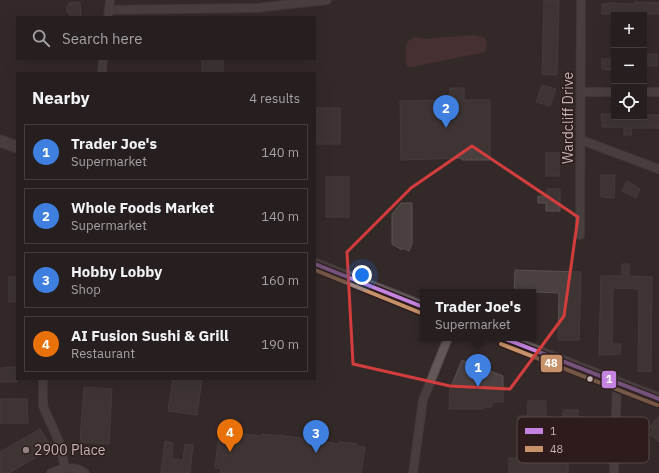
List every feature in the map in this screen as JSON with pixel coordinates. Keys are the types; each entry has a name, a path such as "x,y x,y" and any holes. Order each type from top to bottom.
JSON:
{"main road":[{"path":"0,141 16,148"},
{"path":"316,264 420,306"},
{"path":"511,341 659,400"}],"street":[{"path":"110,0 108,13 256,8 327,0"},
{"path":"199,9 203,0"},
{"name":"Wardcliff Drive","path":"580,235 581,0"},
{"path":"102,60 102,72"},
{"path":"581,92 611,92"},
{"path":"647,92 659,92"},
{"path":"581,140 659,169"},
{"path":"413,473 424,400 447,341"},
{"path":"43,380 43,406 62,448 65,468"},
{"path":"616,417 617,383"},
{"path":"614,463 614,473"},
{"path":"51,473 65,468 71,468 86,473"}],"highlighted area":[{"path":"472,146 578,217 564,316 510,389 450,386 353,364 347,252 411,188"}],"shaded area":[{"path":"475,35 485,38 487,48 485,52 412,67 407,66 406,45 409,40 415,37 424,39"}],"building":[{"path":"544,0 559,0 557,75 542,74"},
{"path":"80,2 81,16 70,16 70,13 67,13 67,6 69,6 69,3"},
{"path":"634,2 659,3 659,14 647,14 647,12 611,12 611,14 602,14 602,4 634,4"},
{"path":"647,54 657,54 657,66 647,66"},
{"path":"602,59 611,59 611,70 602,69"},
{"path":"202,60 223,60 223,72 202,72"},
{"path":"542,85 556,89 550,106 536,102"},
{"path":"450,88 464,88 464,100 490,100 490,160 462,160 462,158 401,160 400,101 450,100"},
{"path":"316,108 340,108 340,144 316,144"},
{"path":"601,114 611,114 611,120 647,120 647,115 659,115 659,128 631,128 632,135 624,135 624,127 602,127"},
{"path":"546,153 559,153 559,176 546,176"},
{"path":"601,175 615,175 614,198 601,197"},
{"path":"326,177 349,177 349,217 326,217"},
{"path":"627,181 640,189 636,198 622,191"},
{"path":"547,189 560,189 560,211 546,211 546,203 538,203 538,196 546,197"},
{"path":"401,203 412,203 412,244 409,251 403,248 402,250 392,244 392,214"},
{"path":"622,264 629,264 629,276 652,277 651,372 638,371 639,289 613,288 612,344 621,344 620,354 599,355 601,276 622,276"},
{"path":"515,270 581,272 579,340 558,340 559,293 536,292 536,289 514,289"},
{"path":"9,277 16,277 16,302 9,302"},
{"path":"462,360 503,376 503,402 492,402 492,407 483,407 483,409 449,409 450,389"},
{"path":"16,367 17,382 1,382 1,368"},
{"path":"173,380 202,380 197,415 168,411"},
{"path":"84,387 112,389 109,444 80,442"},
{"path":"0,399 27,399 28,423 0,423"},
{"path":"528,401 546,401 546,417 518,417 527,416"},
{"path":"563,410 578,410 578,417 563,417"},
{"path":"659,416 659,442 650,434 653,430 650,427"},
{"name":"2900 Place","path":"40,429 52,448 9,473 0,473 0,452"},
{"path":"225,432 262,436 262,434 279,435 339,444 339,442 357,444 356,446 365,447 361,473 220,473 221,469 215,468 219,434 225,435"},
{"path":"165,441 173,443 172,459 183,460 185,444 193,445 190,473 161,473"},
{"path":"509,458 517,458 517,463 568,463 568,473 509,473"}],"transit line":[{"name":"1","path":"316,264 420,306"},
{"name":"48","path":"316,270 420,313"},
{"name":"1","path":"511,341 659,399"},
{"name":"48","path":"501,344 657,405"}],"place":[{"name":"Whole Foods Market","path":"446,128"},
{"name":"Trader Joe's","path":"478,387"},
{"name":"2900 Place","path":"26,450"},
{"name":"AI Fusion Sushi & Grill","path":"230,452"},
{"name":"Hobby Lobby","path":"316,453"}]}
